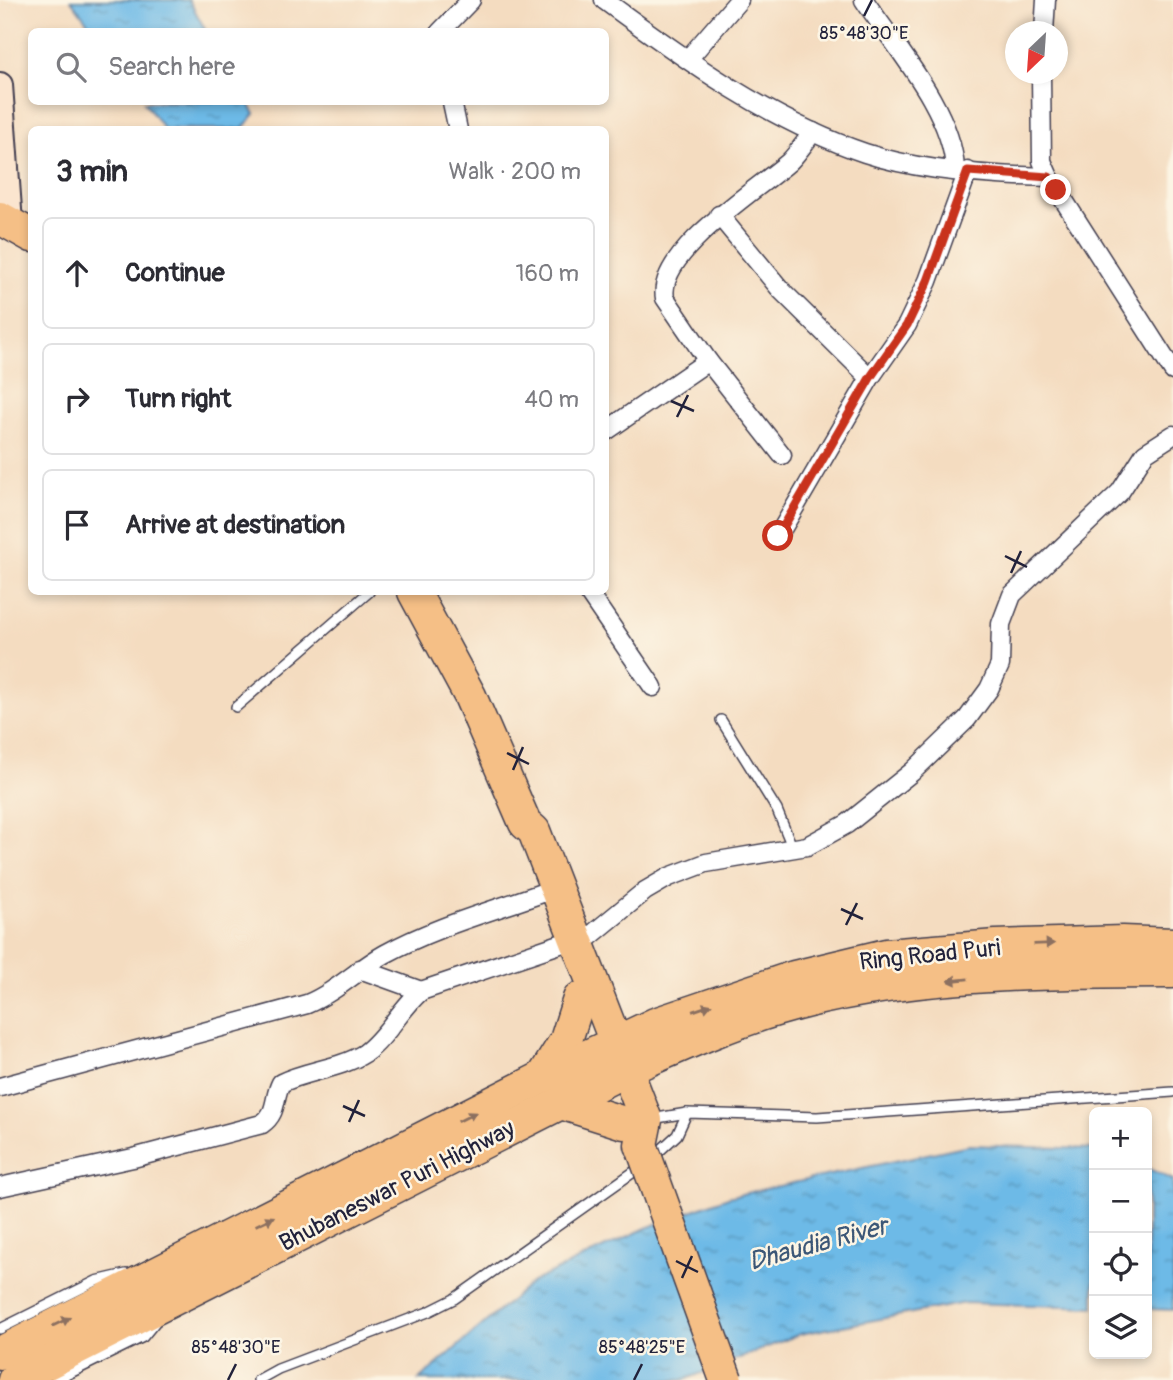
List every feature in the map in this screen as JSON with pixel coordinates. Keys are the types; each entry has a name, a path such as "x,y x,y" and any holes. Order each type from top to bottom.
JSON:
{"highway":[{"path":"416,595 470,696 525,823 534,831 569,945 639,1130 726,1380"},
{"path":"525,823 522,835 542,893 569,945"},
{"name":"Ring Road Puri","path":"612,1061 655,1024 794,977 886,955 996,946 1173,944"},
{"name":"Ring Road Puri","path":"612,1061 681,1046 778,1009 869,990 966,978 1077,972 1173,972"},
{"path":"588,997 655,1024"},
{"path":"543,1077 588,997"},
{"path":"639,1130 681,1046"},
{"name":"Bhubaneswar Puri Highway","path":"0,1353 543,1077 612,1061"},
{"name":"Bhubaneswar Puri Highway","path":"14,1380 561,1103 612,1061"},
{"path":"561,1103 639,1130"}],"street":[{"path":"444,28 471,0"},
{"path":"604,0 688,59 813,132 890,160 961,170 1049,177"},
{"path":"688,59 739,0"},
{"path":"778,536 870,378 916,306 961,170 938,112 864,0"},
{"path":"1045,21 1046,0"},
{"path":"1041,84 1042,161 1049,177 1168,351 1173,370"},
{"path":"0,85 14,226"},
{"path":"453,105 457,126"},
{"path":"782,455 708,361 664,298 662,285 668,273 719,215 792,159 813,132"},
{"path":"719,215 781,290 870,378"},
{"path":"609,430 708,361"},
{"path":"0,1187 133,1158 262,1124 274,1112 276,1092 281,1083 354,1059 368,1050 405,1004 421,991 569,945 669,877 706,863 793,849 825,838 847,824 912,772 967,719 989,689 1000,665 1001,624 1012,596 1120,492 1145,453 1173,435"},
{"path":"590,595 653,687"},
{"path":"0,1087 307,1004 325,996 360,969 418,937 542,893"},
{"path":"360,969 394,984 421,991"}],"lane":[{"path":"236,707 366,595"},
{"path":"721,720 777,810 793,849"},
{"path":"639,1130 687,1113 817,1117 1173,1092"},
{"path":"258,1380 278,1369 428,1312 454,1299 668,1145 677,1135 687,1113"},
{"name":"Bhubaneswar Puri Highway","path":"0,1329 96,1281 163,1271"},
{"path":"56,1380 143,1337 153,1327 166,1303"}],"water":[{"path":"71,0 189,0 204,28 92,28"},
{"path":"146,105 250,105 255,114 245,126 162,126"},
{"name":"Dhaudia River","path":"969,1145 1089,1149 1089,1307 965,1303 800,1334 684,1380 419,1380 532,1282 646,1228 728,1197"},
{"path":"1152,1170 1173,1180 1173,1310 1152,1309"}],"route":[{"path":"778,536 870,378 907,325 928,281 968,171 1049,177 1056,190"}]}
